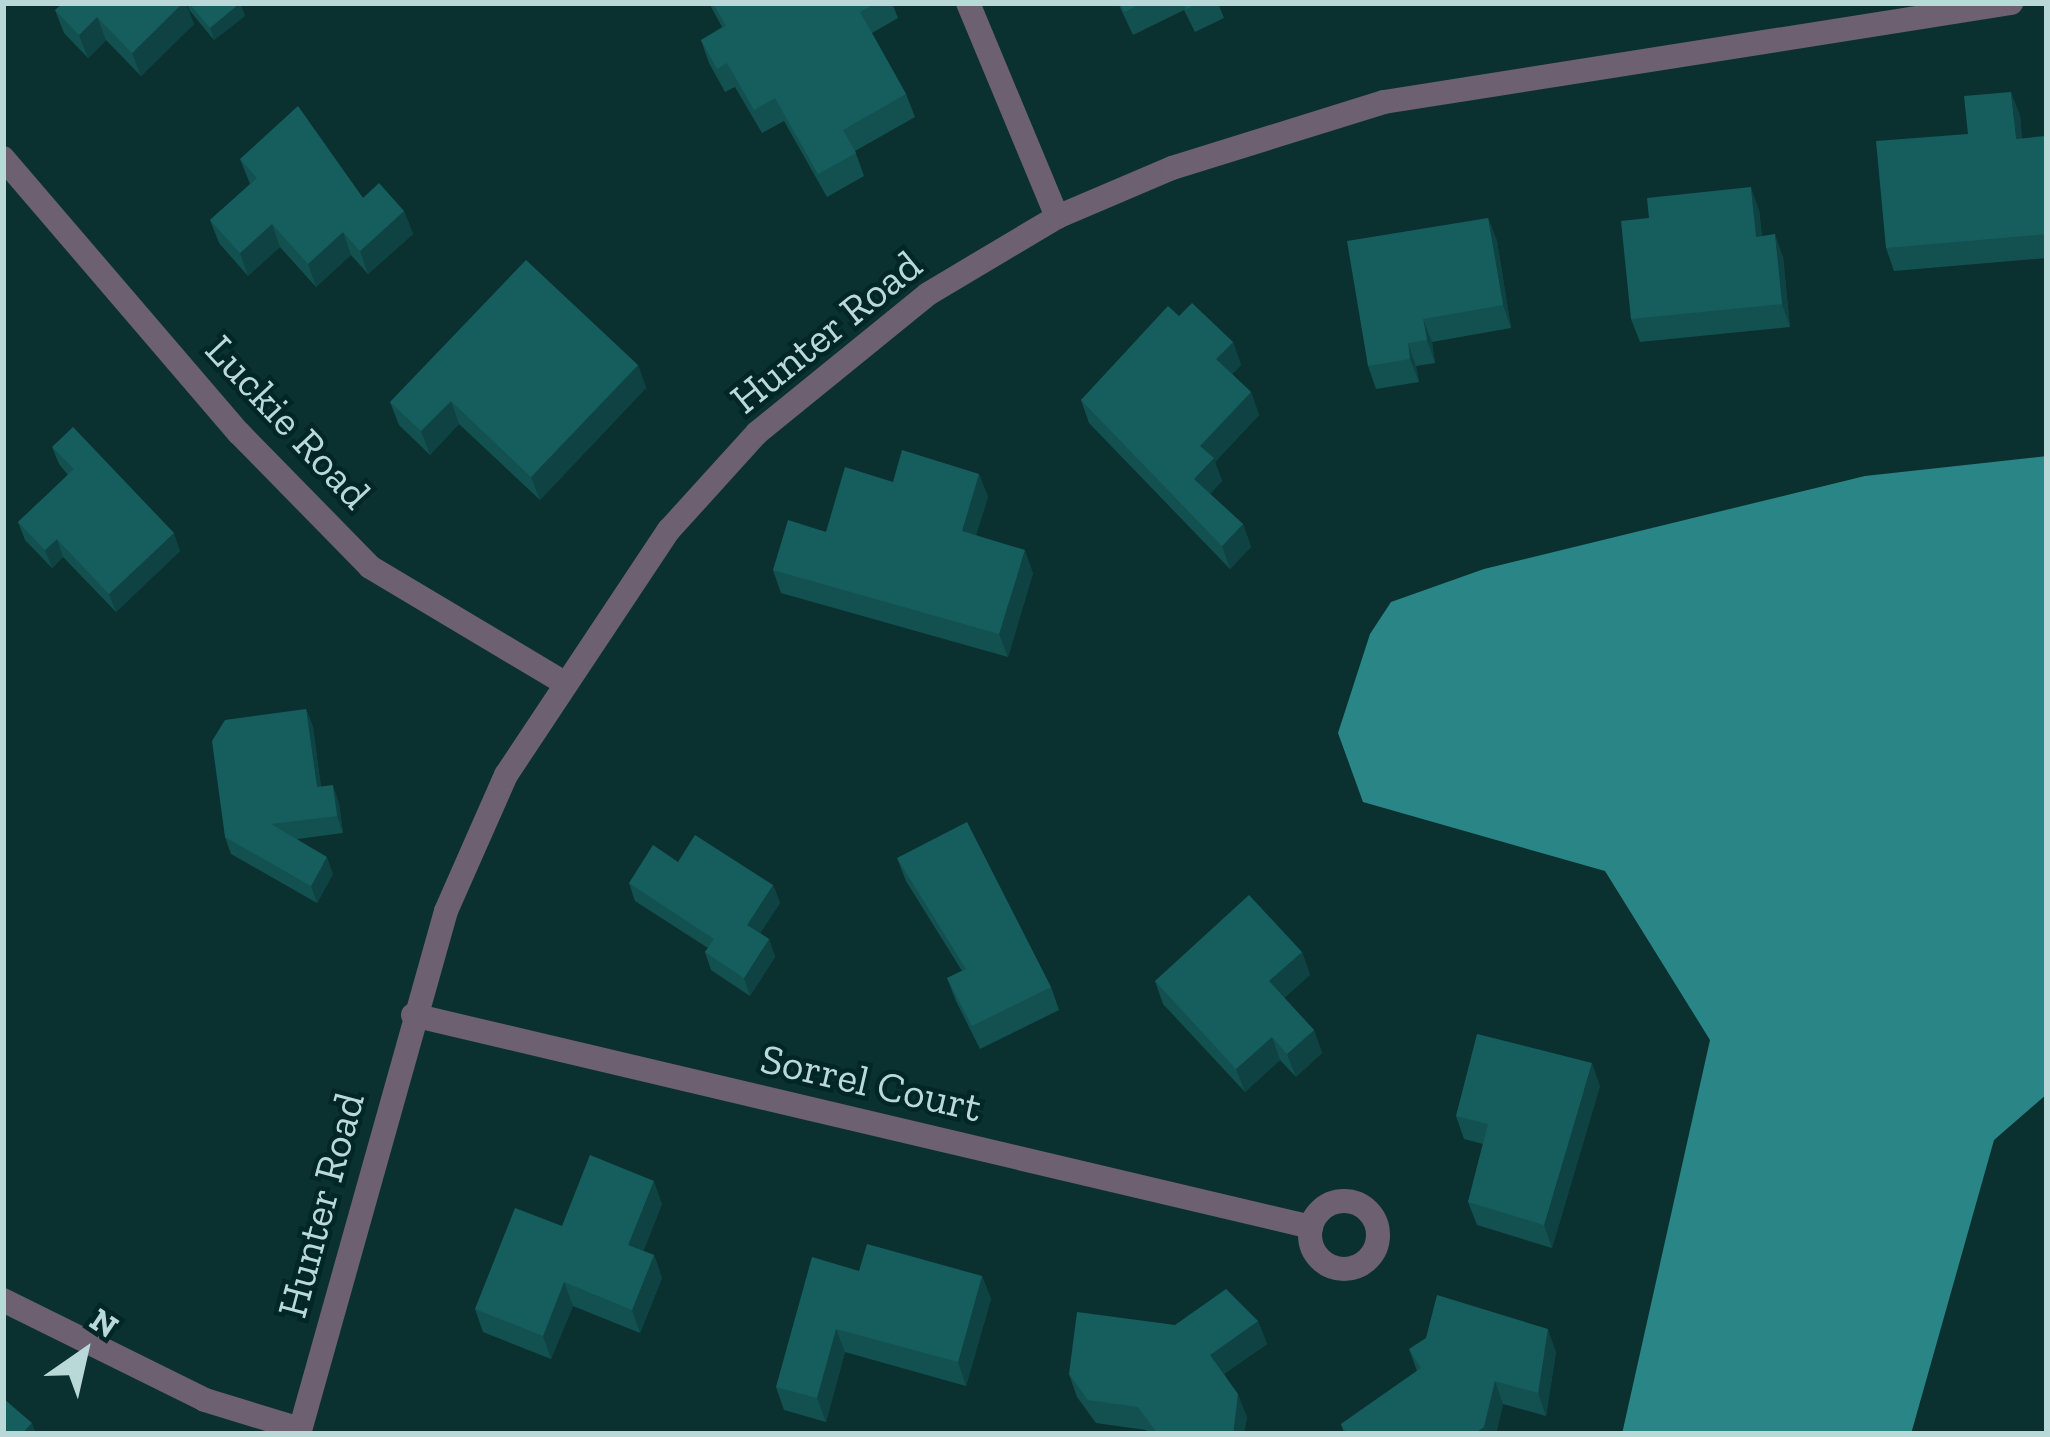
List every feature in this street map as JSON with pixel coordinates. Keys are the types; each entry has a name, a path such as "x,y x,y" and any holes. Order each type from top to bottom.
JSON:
{"street":[{"path":"968,3 1058,217"},
{"name":"Hunter Road","path":"299,1432 413,1015 506,775 563,682 669,530 757,433 928,293 1058,217 1172,168 1384,102 2011,3"},
{"name":"Luckie Road","path":"3,158 239,433 370,567 563,682"},
{"name":"Sorrel Court","path":"413,1015 1311,1227"},
{"path":"3,1300 206,1400 299,1432"}],"water":[{"path":"2047,456 2047,1094 1994,1140 1911,1434 1622,1434 1710,1040 1605,871 1363,802 1338,733 1370,634 1391,602 1484,569 1865,476"}],"building":[{"path":"63,3 183,3 132,53 97,17 79,35 55,10"},
{"path":"189,3 240,3 210,28"},
{"path":"713,3 876,3 860,12 906,94 843,130 856,153 818,174 775,98 754,110 727,63 717,69 701,40 726,26"},
{"path":"1120,3 1143,3 1124,12"},
{"path":"2011,92 2016,139 2045,136 2047,234 1886,248 1876,141 1968,134 1964,96"},
{"path":"298,106 363,198 379,183 404,211 360,251 343,232 308,264 272,224 240,253 210,220 257,178 240,159"},
{"path":"1751,187 1756,237 1775,234 1782,304 1631,319 1621,221 1649,218 1647,198"},
{"path":"1488,218 1503,305 1423,319 1427,340 1408,343 1410,359 1368,366 1347,241"},
{"path":"526,260 638,365 531,477 451,401 421,431 390,402"},
{"path":"1192,303 1233,342 1216,359 1251,392 1200,446 1214,458 1194,479 1243,524 1222,546 1081,400 1168,306 1179,316"},
{"path":"73,427 174,533 109,594 57,539 45,550 18,522 74,469 52,447"},
{"path":"902,450 979,474 962,531 1025,550 999,634 773,570 788,520 826,532 845,467 893,482"},
{"path":"306,709 317,787 333,785 337,816 271,824 327,857 311,886 225,837 212,741 225,720"},
{"path":"967,822 1051,987 972,1026 947,978 966,969 897,858"},
{"path":"695,835 773,885 747,925 769,939 744,978 705,952 714,939 629,883 653,845 678,862"},
{"path":"1249,895 1302,952 1269,981 1314,1030 1287,1054 1272,1037 1236,1069 1155,981"},
{"path":"1477,1034 1592,1063 1544,1225 1468,1202 1488,1124 1456,1116"},
{"path":"590,1155 654,1181 628,1245 654,1255 632,1310 564,1282 543,1336 475,1309 515,1208 562,1226"},
{"path":"867,1244 982,1276 958,1362 836,1329 817,1398 776,1387 812,1257 859,1271"},
{"path":"1226,1289 1258,1321 1210,1355 1238,1394 1233,1434 1158,1434 1138,1407 1088,1400 1069,1374 1077,1312 1175,1325"},
{"path":"1437,1295 1548,1329 1538,1393 1495,1381 1484,1427 1474,1434 1347,1434 1341,1424 1421,1368 1409,1349 1426,1338"},
{"path":"4,1399 32,1423 22,1434 3,1434"}]}
